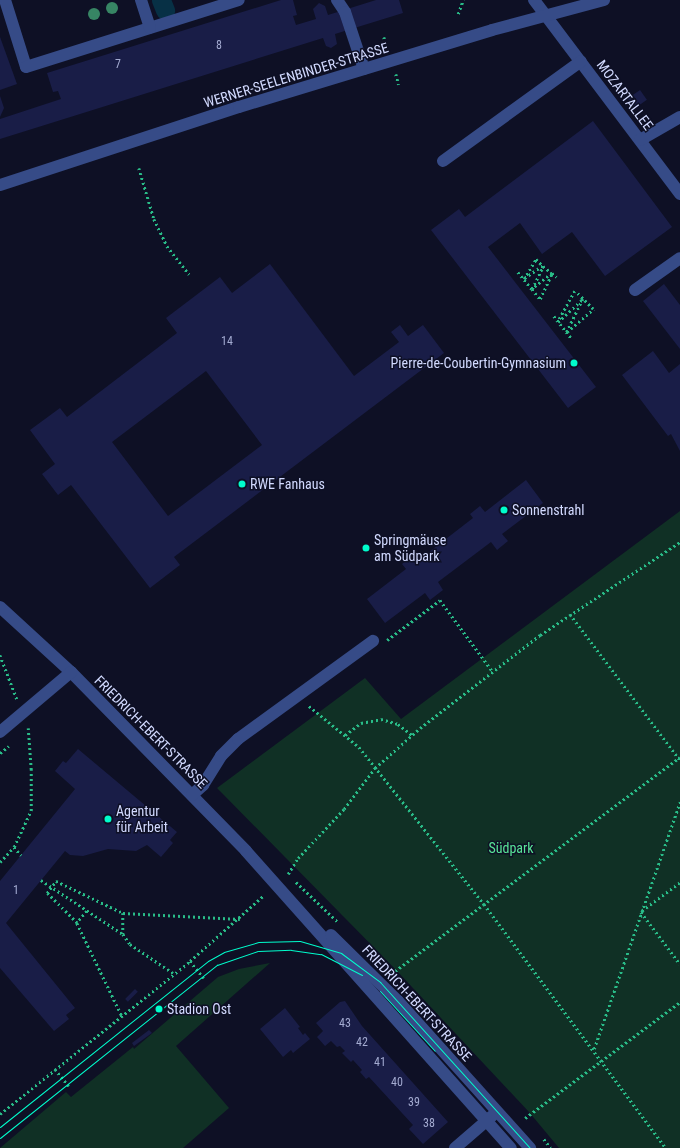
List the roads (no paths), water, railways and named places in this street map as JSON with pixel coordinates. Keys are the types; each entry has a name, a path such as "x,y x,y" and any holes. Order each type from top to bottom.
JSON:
{"street":[{"path":"5,0 26,67 239,0"},
{"path":"141,0 150,28"},
{"path":"338,0 345,12 364,69"},
{"name":"MOZARTALLEE","path":"534,0 680,194"},
{"name":"WERNER-SEELENBINDER-STRASSE","path":"0,185 364,69 546,14 604,0"},
{"path":"443,161 581,61"},
{"path":"640,140 680,118"},
{"path":"635,290 680,258"},
{"name":"FRIEDRICH-EBERT-STRASSE","path":"0,607 71,672 277,883 380,982 530,1148"},
{"path":"192,795 203,785 221,756 238,739 373,641"},
{"path":"0,732 71,672"},
{"name":"FRIEDRICH-EBERT-STRASSE","path":"277,883 511,1148"},
{"path":"455,1148 498,1111"}],"waterway":[{"path":"161,0 165,10"}],"tram line":[{"path":"0,1127 208,961 224,952 258,942 300,941 341,953 380,982 530,1148"},
{"path":"0,1138 217,965 258,951 291,950 321,954 362,975"},
{"path":"380,991 435,1051"}],"place":[{"name":"Pierre-de-Coubertin-Gymnasium","path":"574,363"},
{"name":"RWE Fanhaus","path":"242,484"},
{"name":"Sonnenstrahl","path":"504,510"},
{"name":"Springmäuse am Südpark","path":"366,548"},
{"name":"Agentur für Arbeit","path":"108,819"},
{"name":"Stadion Ost","path":"159,1009"}],"park label":[{"name":"Südpark","path":"511,848"}]}
